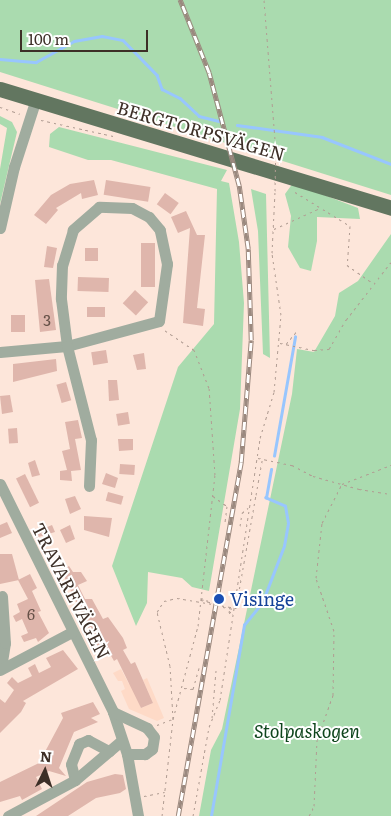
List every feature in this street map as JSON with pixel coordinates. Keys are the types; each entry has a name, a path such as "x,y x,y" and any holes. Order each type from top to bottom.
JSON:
{"main road":[{"name":"BERGTORPSVÄGEN","path":"0,89 35,102 391,208"}],"street":[{"path":"0,228 14,166 35,102"},
{"path":"0,352 67,346 159,321 167,264 160,230 149,217 132,208 99,207 73,230 62,265 61,299 67,346 91,440 89,486"},
{"name":"TRAVAREVÄGEN","path":"0,484 113,712 121,742 127,754 137,798 138,816"},
{"path":"1,669 4,640 2,596"},
{"path":"1,669 22,655 72,632"},
{"path":"4,640 22,655"},
{"path":"113,712 147,728 154,737 152,750 138,757 127,754"},
{"path":"75,780 70,764 79,744 88,740 109,751"},
{"path":"8,816 75,780 121,742"}],"path":[{"path":"212,718 220,700 257,458 270,412 279,343 281,315 272,253 276,126 264,0"},
{"path":"0,106 30,118 119,138"},
{"path":"267,177 279,183"},
{"path":"292,190 350,226 347,265 373,283"},
{"path":"273,230 320,208"},
{"path":"279,343 296,347 329,349 373,283 391,262"},
{"path":"159,321 174,340 194,350 209,388 214,456 212,496 200,599 184,688 173,720"},
{"path":"286,344 297,331"},
{"path":"257,458 292,465 342,484 391,494"},
{"path":"162,816 173,720 170,666 157,616 164,601 177,598 236,608 262,459"},
{"path":"309,816 314,806 317,740 333,695 334,631 316,578 318,545 334,494 342,484 391,465"},
{"path":"212,496 227,506 225,523"},
{"path":"240,526 242,513 249,508"},
{"path":"200,599 207,598 206,603"},
{"path":"200,599 214,602"},
{"path":"229,613 230,606"},
{"path":"223,607 235,610"},
{"path":"230,610 235,610"},
{"path":"184,688 193,689 198,668"},
{"path":"193,816 212,718 216,670"},
{"path":"147,728 173,720"},
{"path":"137,798 166,792"}],"shaded area":[{"path":"121,669 129,684 133,683 141,708 153,703 143,680 147,678 164,718 157,721 129,709 121,691 125,689 122,681 118,681 113,673"}],"green space":[{"path":"0,0 391,0 391,195 0,72"},
{"path":"0,116 12,122 17,132 0,204 0,169 7,128 0,124"},
{"path":"59,127 227,170 221,181 229,183 239,242 244,303 240,409 209,591 192,587 182,578 148,572 147,603 136,626 112,566 178,367 214,324 217,189 111,160 88,160 49,147 50,134"},
{"path":"293,183 358,208 360,219 317,217 317,241 311,271 300,268 288,247 291,216 285,194"},
{"path":"251,189 266,194 270,358 263,354 258,231"},
{"name":"Stolpaskogen","path":"391,234 391,816 199,816 211,750 222,729 292,394 297,349 314,352 335,316 339,293 358,281"}],"building":[{"path":"94,180 98,195 82,199 81,193 56,208 58,210 46,224 34,215 51,195 70,184"},
{"path":"106,180 150,187 148,202 104,195"},
{"path":"165,193 179,203 171,214 157,204"},
{"path":"186,211 197,235 205,235 197,308 205,309 203,326 183,323 190,228 178,233 171,217"},
{"path":"141,243 155,243 155,287 141,287"},
{"path":"47,246 57,248 53,268 44,267"},
{"path":"85,248 98,248 98,261 85,261"},
{"path":"78,277 109,278 108,292 78,291"},
{"path":"49,279 56,330 40,332 35,280"},
{"path":"135,290 148,302 136,315 123,303"},
{"path":"87,307 105,307 105,317 87,317"},
{"path":"11,315 25,315 25,332 11,332"},
{"path":"106,350 108,363 93,365 91,352"},
{"path":"144,353 146,369 137,370 133,355"},
{"path":"56,359 57,371 13,382 13,364"},
{"path":"108,380 117,380 119,400 109,401"},
{"path":"66,382 71,400 62,403 56,385"},
{"path":"10,395 13,412 2,414 0,396"},
{"path":"128,412 130,424 118,426 116,414"},
{"path":"78,420 82,438 75,439 81,470 71,471 72,481 60,480 60,471 67,470 62,451 70,449 65,422"},
{"path":"17,428 18,443 9,444 8,429"},
{"path":"118,439 133,439 133,450 119,451"},
{"path":"35,460 40,475 32,477 28,463"},
{"path":"120,464 135,465 134,475 119,474"},
{"path":"106,473 118,478 115,488 102,484"},
{"path":"25,474 39,503 30,507 16,478"},
{"path":"108,492 123,496 121,505 106,501"},
{"path":"75,496 81,509 70,514 65,499"},
{"path":"84,516 112,518 109,537 84,530"},
{"path":"7,522 12,533 0,538 0,525"},
{"path":"52,525 55,532 35,538 33,533"},
{"path":"70,525 75,539 66,543 60,530"},
{"path":"0,554 12,554 19,580 0,584"},
{"path":"69,566 73,572 81,572 87,581 78,585 85,599 92,599 103,619 108,617 123,638 127,648 123,650 131,664 135,662 153,703 141,708 117,659 114,661 105,645 98,648 61,570"},
{"path":"30,574 37,588 32,591 41,611 38,612 49,633 38,642 36,638 24,642 21,636 28,633 22,619 16,622 13,616 20,612 17,604 28,599 18,580"},
{"path":"63,650 78,669 23,701 26,703 21,712 0,733 0,699 5,703 14,690 7,683 12,677 18,683 32,676 28,668 35,664 39,673 51,667 46,658"},
{"path":"93,702 100,714 91,718 98,722 74,732 59,768 66,776 49,771 36,777 42,789 22,800 20,796 0,802 0,782 39,763 63,718 61,713"},
{"path":"115,774 123,775 126,789 120,793 96,798 68,816 36,816 87,782"}],"waterway":[{"path":"0,59 36,62 74,41 102,36 123,40 157,75 162,89 180,98 199,116 219,121"},
{"path":"237,125 322,137 391,164"},
{"path":"274,456 295,337"},
{"path":"211,816 244,625 262,603 284,546 288,523 285,506 266,498 271,469"}],"railway":[{"path":"178,816 241,462 251,340 248,249 239,186 209,73 180,0"}],"place":[{"name":"Visinge","path":"219,599"}]}
